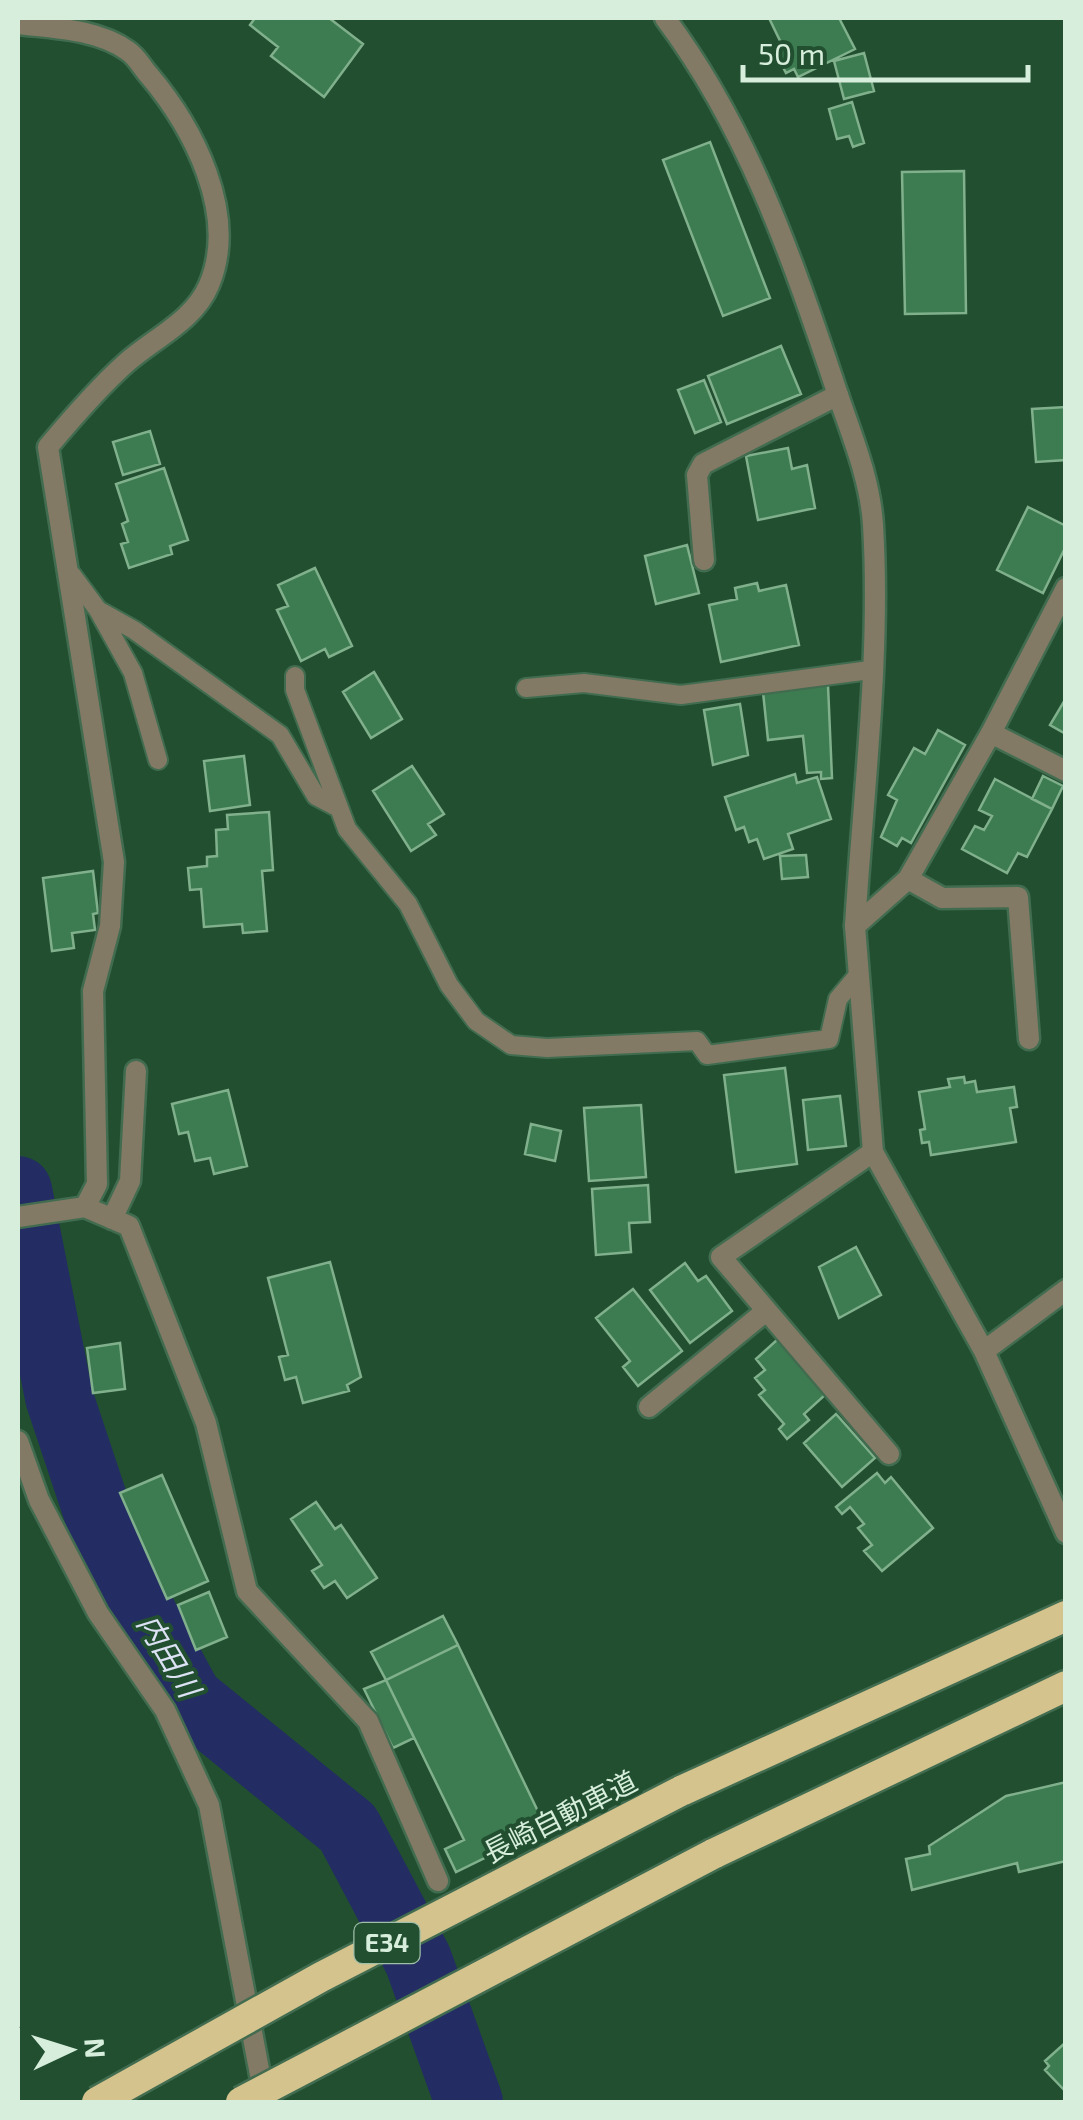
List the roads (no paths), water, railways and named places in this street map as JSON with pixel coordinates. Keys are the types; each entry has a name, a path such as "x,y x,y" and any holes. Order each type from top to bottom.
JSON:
{"highway":[{"name":"長崎自動車道","path":"96,2102 321,1977 681,1791 1066,1616"},
{"name":"E34","path":"241,2102 713,1854 1066,1686"}],"street":[{"path":"98,18 104,41"},
{"path":"664,18 708,76 762,182 863,471 872,522 870,670 856,926 873,1152 984,1350 1066,1533"},
{"path":"18,24 76,30 128,51 175,106 203,164 217,215 218,250 208,286 190,313 117,372 48,447 72,576 114,862 110,926 93,991 97,1184 85,1207"},
{"path":"704,560 697,475 702,464 838,395"},
{"path":"856,926 908,879 992,732 1066,588"},
{"path":"992,732 1066,770"},
{"path":"908,879 942,898 1018,897 1029,1039"},
{"path":"112,1219 130,1182 136,1071"},
{"path":"873,1152 721,1257 889,1454"},
{"path":"18,1217 85,1207 129,1226 176,1338 206,1423 247,1590 368,1721 438,1881"},
{"path":"984,1350 1066,1290"},
{"path":"648,1406 766,1311"},
{"path":"18,1441 39,1500 98,1613 166,1710 209,1805 266,2102"}],"lane":[{"path":"72,576 98,610 133,673 158,760"},
{"path":"98,610 134,630 280,735 316,796 335,806"},
{"path":"526,688 584,683 682,694 870,670"},
{"path":"295,676 296,690 335,806 347,829 408,904 458,997 476,1021 511,1044 547,1048 697,1040 707,1055 829,1039 838,999 859,974"}],"waterway":[{"name":"内田川","path":"18,1190 59,1397 113,1559 189,1699 348,1828 418,1960 469,2102"}]}
